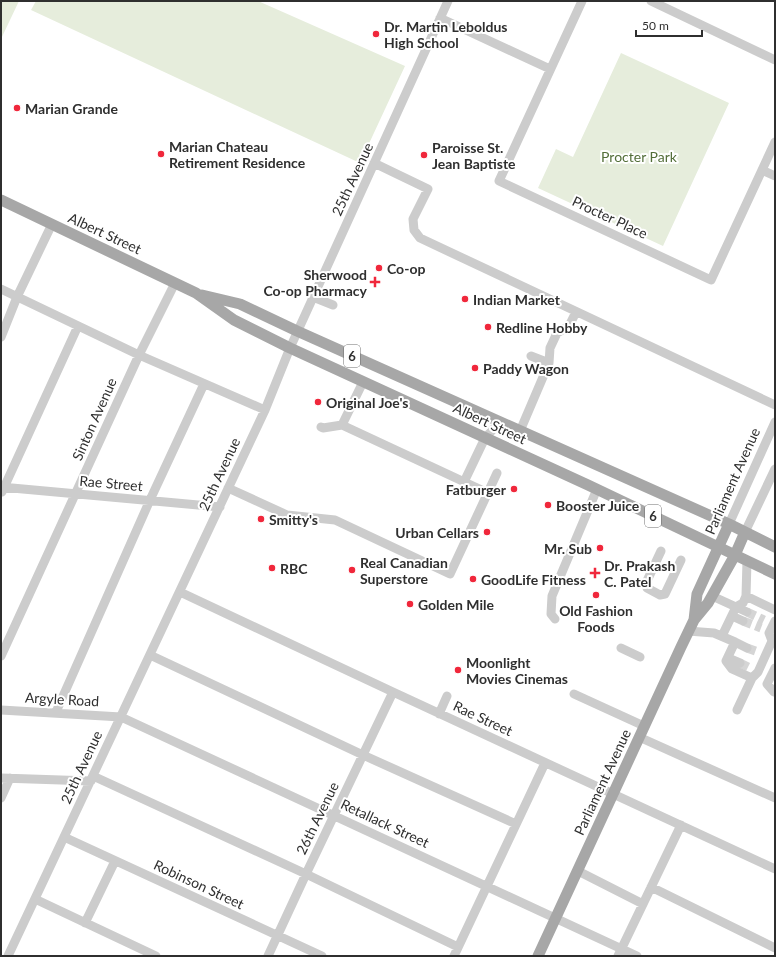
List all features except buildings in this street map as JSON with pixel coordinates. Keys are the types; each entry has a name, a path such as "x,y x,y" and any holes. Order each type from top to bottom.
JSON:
{"main road":[{"name":"Albert Street","path":"1,200 196,293 234,320 290,348 597,489 775,574"},
{"name":"Albert Street","path":"196,293 240,304 297,331 729,524 775,547"},
{"name":"Parliament Avenue","path":"694,620 697,594 729,524"},
{"name":"Parliament Avenue","path":"538,956 688,631 694,620 712,596 735,555 745,532"}],"street":[{"name":"25th Avenue","path":"9,956 265,410 297,331 448,1"},
{"name":"Procter Place","path":"582,1 499,180 711,280 775,142"},
{"path":"651,1 775,60"},
{"path":"440,18 550,69"},
{"path":"374,163 428,189 413,219 414,230 420,238 775,405"},
{"path":"762,170 775,176"},
{"path":"1,336 52,224"},
{"name":"Sinton Avenue","path":"1,656 139,355 175,283"},
{"path":"1,289 17,298 139,355 265,410"},
{"path":"313,296 333,305"},
{"path":"520,431 549,363 550,348 556,333 569,326 576,312"},
{"path":"2,490 78,326"},
{"path":"531,356 549,363"},
{"path":"342,425 363,382"},
{"path":"56,712 150,500 204,384"},
{"path":"464,482 485,438 500,422"},
{"name":"Parliament Avenue","path":"729,524 775,422"},
{"path":"321,427 342,425 488,493"},
{"name":"Parliament Avenue","path":"745,532 775,469"},
{"path":"228,488 287,515 335,520 450,574 497,473"},
{"path":"555,619 551,614 552,596 597,489"},
{"name":"Rae Street","path":"2,490 76,494 220,507"},
{"path":"661,551 646,583 647,588 660,595 665,594 681,560"},
{"path":"722,636 736,607 743,603 746,596 747,561"},
{"name":"Rae Street","path":"180,592 439,714 775,869"},
{"path":"712,596 747,612"},
{"path":"746,596 775,610"},
{"path":"732,616 743,621"},
{"path":"737,710 762,654 772,640 762,624 774,622"},
{"path":"769,633 774,622"},
{"path":"688,631 714,633 747,648"},
{"path":"735,642 726,661 732,669 753,673"},
{"path":"621,648 640,657"},
{"path":"150,655 363,755 516,824"},
{"path":"728,658 740,664"},
{"path":"774,692 768,684 775,668"},
{"name":"26th Avenue","path":"268,956 393,692"},
{"path":"574,694 644,726"},
{"path":"439,714 447,696"},
{"name":"Argyle Road","path":"1,710 56,712 121,717"},
{"name":"Retallack Street","path":"121,717 334,814 556,918 620,952 637,956"},
{"path":"639,737 775,798"},
{"path":"454,956 545,763"},
{"path":"1,798 6,778 92,779 306,874 458,947"},
{"path":"620,952 681,825"},
{"name":"Robinson Street","path":"64,837 322,956"},
{"path":"85,923 115,861"},
{"path":"578,871 643,904"},
{"path":"651,887 775,948"},
{"path":"35,899 156,956"}],"green space":[{"path":"1,1 19,1 1,39"},
{"path":"36,1 258,1 405,66 360,163 31,10"},
{"name":"Procter Park","path":"621,53 729,103 663,246 538,188 556,149 573,157"}],"tunnel":[{"path":"747,612 764,620"},
{"path":"743,621 761,628"},
{"path":"747,648 758,652"},
{"path":"740,663 750,668"}],"place":[{"name":"Dr. Martin Leboldus High School","path":"376,34"},
{"name":"Marian Grande","path":"17,108"},
{"name":"Marian Chateau Retirement Residence","path":"161,154"},
{"name":"Paroisse St. Jean Baptiste","path":"424,155"},
{"name":"Co-op","path":"379,268"},
{"name":"Sherwood Co-op Pharmacy","path":"375,282"},
{"name":"Indian Market","path":"465,299"},
{"name":"Redline Hobby","path":"488,327"},
{"name":"Paddy Wagon","path":"475,368"},
{"name":"Original Joe's","path":"318,402"},
{"name":"Fatburger","path":"514,489"},
{"name":"Booster Juice","path":"548,505"},
{"name":"Smitty's","path":"261,519"},
{"name":"Urban Cellars","path":"487,532"},
{"name":"Mr. Sub","path":"600,548"},
{"name":"RBC","path":"272,568"},
{"name":"Real Canadian Superstore","path":"352,570"},
{"name":"Dr. Prakash C. Patel","path":"595,573"},
{"name":"GoodLife Fitness","path":"473,579"},
{"name":"Old Fashion Foods","path":"596,595"},
{"name":"Golden Mile","path":"410,604"},
{"name":"Moonlight Movies Cinemas","path":"458,670"}]}
